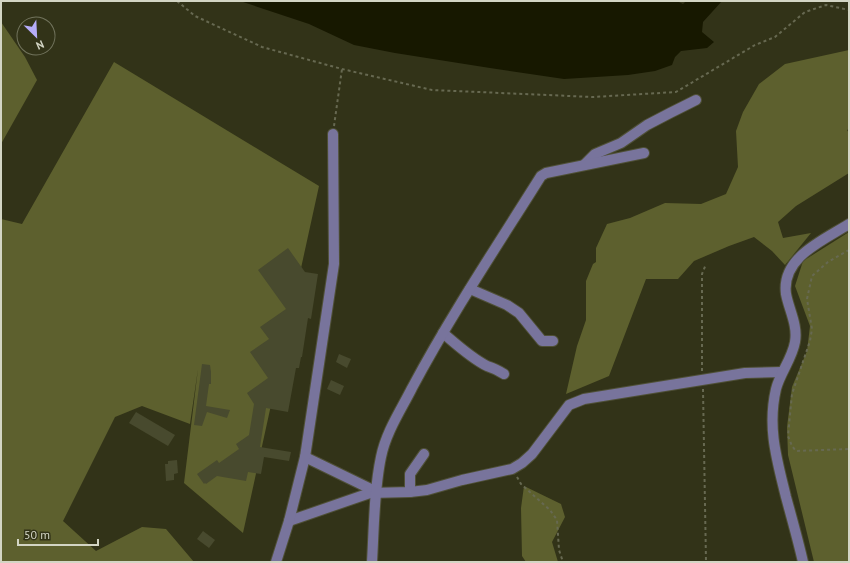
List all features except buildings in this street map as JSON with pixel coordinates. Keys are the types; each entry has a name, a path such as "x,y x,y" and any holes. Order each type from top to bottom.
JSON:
{"street":[{"path":"583,165 595,154 621,143 647,125 696,100"},
{"path":"276,562 289,521 305,456 334,264 333,134"},
{"path":"372,562 381,456 388,435 427,359 541,176 546,173 644,153"},
{"path":"804,562 776,459 772,434 776,389 782,372 788,362 795,342 796,332 786,294 787,281 791,269 798,258 810,248 849,224"},
{"path":"470,289 507,304 519,313 542,341 553,341"},
{"path":"443,332 463,350 487,366 495,368 504,374"},
{"path":"289,521 370,493 427,490 462,480 512,469 532,454 569,405 584,399 745,373 782,372"},
{"path":"410,492 410,474 424,454"},
{"path":"305,456 377,492"}],"path":[{"path":"177,1 194,16 262,47 342,69 432,90 593,97 676,92 755,45 775,37 805,12 826,5 849,10"},
{"path":"333,134 342,69"},
{"path":"849,250 828,262 812,276 807,299 812,329 810,341 792,394 788,436 796,451 849,449"},
{"path":"706,264 702,274 702,379 706,562"},
{"path":"512,469 521,484 550,510 557,520 559,550 563,562"}],"green space":[{"path":"1,22 16,44 16,56 24,56 37,80 1,144"},
{"path":"849,50 849,129 847,130 849,133 849,173 796,206 778,222 783,238 811,233 785,265 772,251 754,237 694,261 678,279 646,279 609,376 566,394 577,346 586,320 586,281 593,264 596,262 596,248 607,224 630,218 665,203 701,204 726,194 738,167 736,131 743,112 759,84 785,64"},
{"path":"114,62 319,186 243,533 184,483 198,369 190,424 142,406 115,417 63,521 96,551 142,527 166,529 194,562 1,562 1,219 22,224"},
{"path":"849,232 849,562 814,562 788,455 787,427 792,387 807,351 810,326 795,286 803,261"},
{"path":"524,486 561,504 565,517 552,542 558,562 526,562 522,556 521,508"}],"shaded area":[{"path":"240,1 677,1 683,4 686,1 722,1 703,22 702,32 714,42 707,48 681,51 675,57 672,65 655,71 628,75 564,79 395,53 354,45 309,24"}]}
